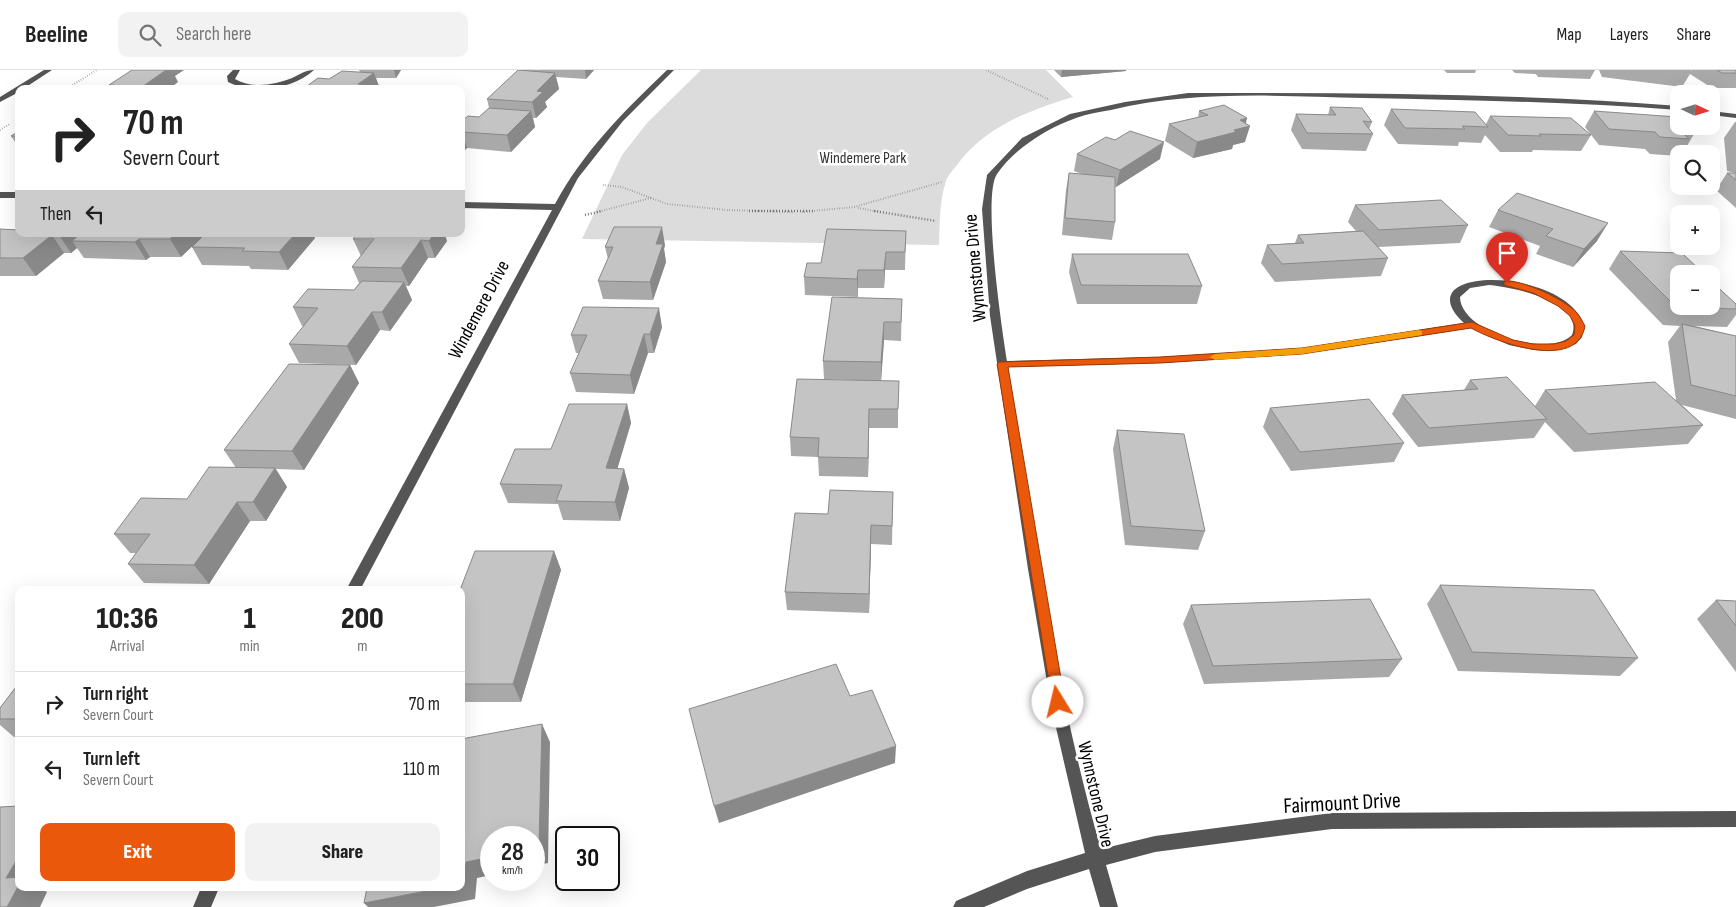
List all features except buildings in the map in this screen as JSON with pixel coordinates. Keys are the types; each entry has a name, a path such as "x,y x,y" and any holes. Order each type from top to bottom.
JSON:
{"street":[{"path":"24,85 49,70"},
{"path":"237,70 231,76 231,80 235,84 240,85"},
{"path":"272,85 296,79 311,70"},
{"name":"Windemere Drive","path":"355,586 574,177 620,119 671,70"},
{"path":"0,100 15,91"},
{"name":"Wynnstone Drive","path":"1109,907 1094,859 1058,702 1002,364 995,316 986,209 991,175 1024,140 1073,116 1125,104 1188,95 1330,95 1588,101 1670,107"},
{"path":"1720,114 1736,116"},
{"path":"0,195 15,195"},
{"path":"465,205 557,207"},
{"path":"1002,364 1160,360 1302,351 1472,325 1490,335 1511,343 1533,347 1554,347 1570,343 1578,336 1580,326 1574,315 1561,304 1545,295 1526,288 1489,282 1473,284 1462,288 1455,295 1455,304 1460,314 1472,325"},
{"name":"Fairmount Drive","path":"962,907 1027,880 1094,859 1156,844 1332,821 1736,819"},
{"path":"202,907 209,891"}],"path":[{"path":"73,85 97,70"},
{"path":"986,70 1056,103"},
{"path":"600,184 622,187 667,204 728,210 800,212 854,207 942,182"},
{"path":"584,216 652,198"},
{"path":"854,207 936,221"}],"green space":[{"name":"Windemere Park","path":"701,70 1046,70 1073,97 1024,114 994,130 968,152 946,181 941,205 939,245 582,239 622,155 647,123"}],"slow traffic":[{"path":"1215,357 1302,351 1419,333"}],"route":[{"path":"1058,702 1002,364 1160,360 1302,351 1472,325 1490,335 1511,343 1533,347 1554,347 1570,343 1578,336 1580,326 1574,315 1561,304 1536,291 1507,283"}]}
